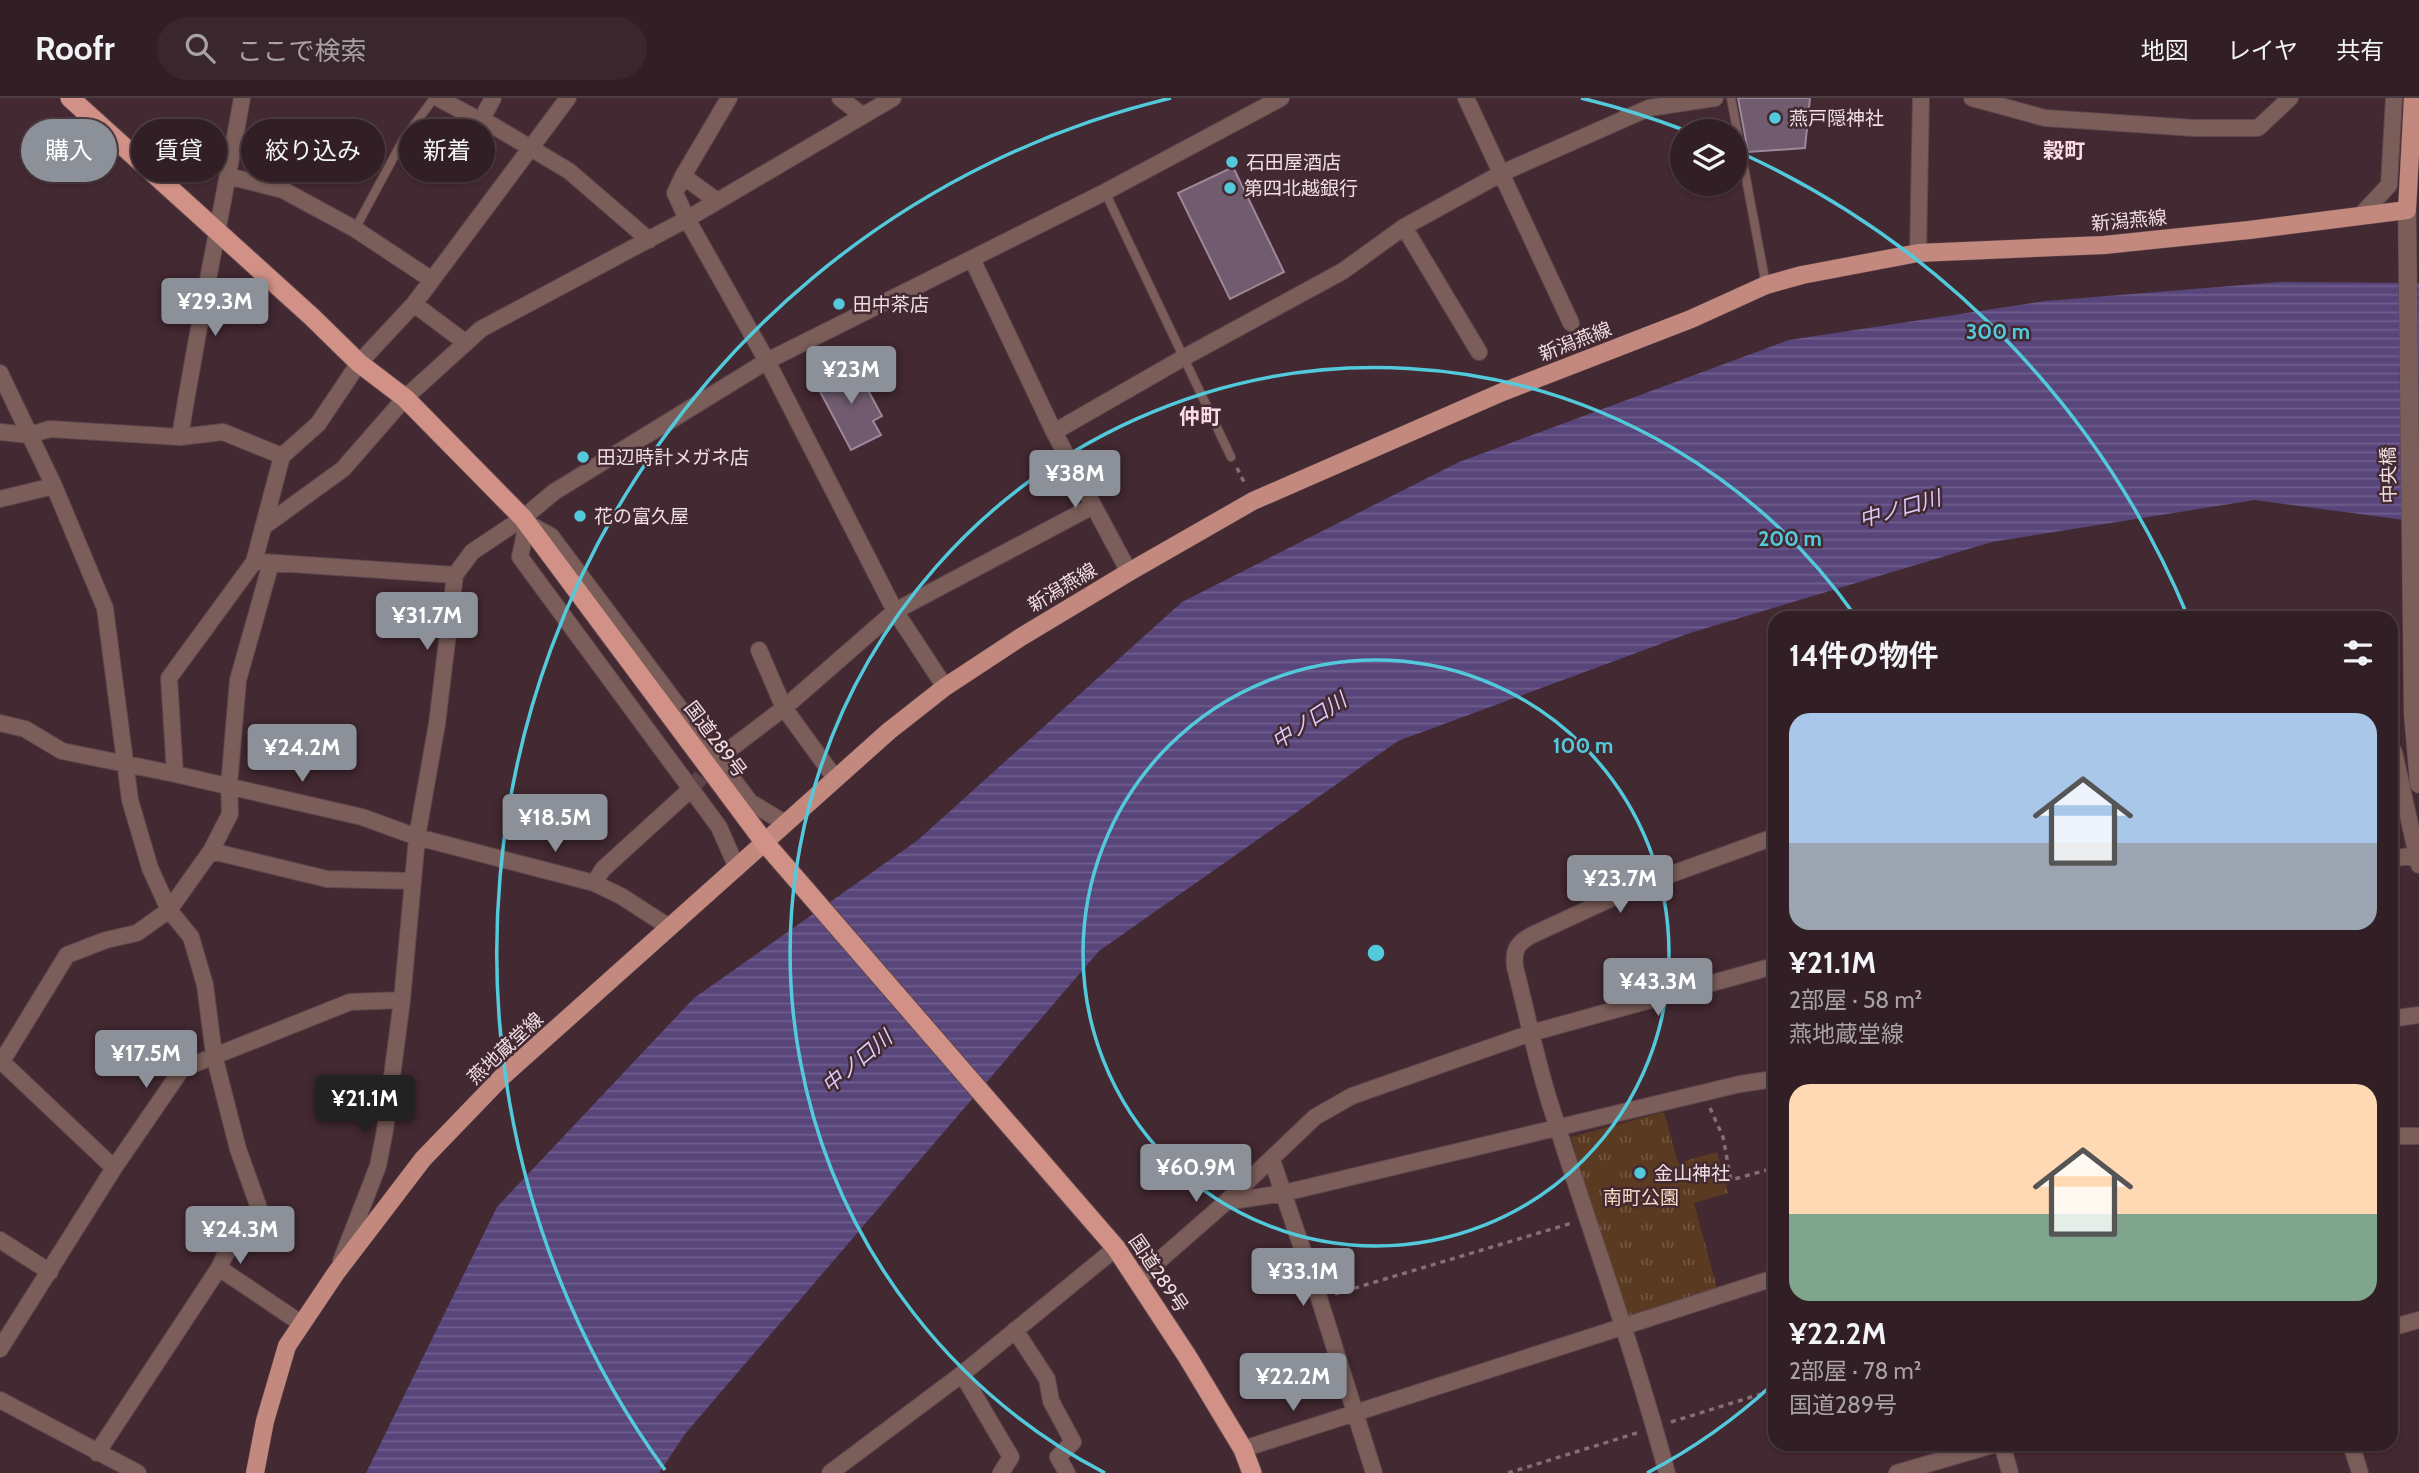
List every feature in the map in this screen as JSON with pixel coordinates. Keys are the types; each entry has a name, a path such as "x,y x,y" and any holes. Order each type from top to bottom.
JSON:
{"highway":[{"name":"国道289号","path":"70,98 312,317 359,363 405,398 525,520 765,843 1110,1241 1138,1279 1243,1449 1252,1473"}],"main road":[{"path":"2407,209 2413,98"},
{"name":"新潟燕線","path":"765,843 889,731 945,687 1021,637 1254,501 1500,393 1691,319 1766,285 1802,275 1918,253 2104,245 2407,209"},
{"name":"燕地蔵堂線","path":"255,1473 265,1421 288,1346 336,1273 423,1159 503,1076 765,843"}],"street":[{"path":"180,437 242,98"},
{"path":"436,98 477,119"},
{"path":"482,119 493,98"},
{"path":"175,774 169,678 254,562 282,456 318,424 359,363 414,304 568,98"},
{"path":"729,98 682,176 675,193 767,361 895,611 945,687"},
{"path":"840,98 863,116"},
{"path":"263,527 343,469 405,398 481,329 687,219 893,98"},
{"path":"336,1273 378,1166 385,1130 402,1000 416,837 437,724 455,575 472,552 525,520 554,492 767,361 1105,192 1281,98"},
{"path":"1466,98 1572,323"},
{"path":"1054,432 1343,271 1404,228 1503,173 1649,108 1715,98"},
{"path":"1918,253 1922,98"},
{"path":"1972,98 2045,117 2194,128 2258,128 2290,98"},
{"path":"2361,215 2389,185 2394,98"},
{"path":"495,127 569,171 649,240"},
{"path":"228,176 283,190 355,229 432,280"},
{"path":"682,176 717,201"},
{"name":"中央橋","path":"2407,209 2413,714 2419,784"},
{"path":"1404,228 1479,352"},
{"path":"972,259 1054,432 1129,572"},
{"path":"414,304 466,343"},
{"path":"0,373 54,486 105,608 130,800 150,869 169,911 191,937 205,985 214,1055 238,1149 259,1208 225,1255 97,1453"},
{"path":"0,432 29,435 50,429 180,437 223,432 282,456"},
{"path":"0,499 54,486"},
{"path":"717,759 784,708 895,611 1093,506"},
{"path":"525,520 551,536 750,802 785,823"},
{"path":"525,520 520,557 719,827 737,868"},
{"path":"254,562 455,575"},
{"path":"114,1168 1,1060 68,955 106,940 137,933 169,911 211,851 230,814 229,786 238,680 271,563"},
{"path":"759,650 784,708 835,778"},
{"path":"0,723 24,729 62,751 362,817 416,837 594,883 621,896 669,927"},
{"path":"2398,770 2418,860 2398,859"},
{"path":"594,883 603,869 691,789"},
{"path":"1667,1473 1558,1127 1515,967 1515,948 1520,941 1636,887 1768,839"},
{"path":"211,851 327,879 413,881"},
{"path":"1138,1279 1272,1160 1302,1129 1330,1107 1375,1088 1531,1033 1768,969"},
{"path":"0,1349 114,1168 182,1069 350,1002 402,1000"},
{"path":"2398,1018 2419,1015"},
{"path":"1226,1202 1284,1193 1740,1084 1768,1080"},
{"path":"2398,1136 2419,1136"},
{"path":"1272,1160 1374,1473"},
{"path":"0,1240 50,1272"},
{"path":"830,1473 962,1374 1015,1330 1110,1241"},
{"path":"219,1268 303,1324"},
{"path":"1243,1449 1768,1280"},
{"path":"2398,1326 2419,1320"},
{"path":"1015,1330 1047,1380 1051,1401 1073,1442 1058,1457 1067,1473"},
{"path":"962,1374 1012,1457 1001,1473"},
{"path":"0,1400 138,1473"},
{"path":"1897,1473 1972,1451"},
{"path":"2004,1451 2010,1473"},
{"path":"2353,1451 2360,1473"}],"lane":[{"path":"355,229 403,140 436,98"},
{"path":"1731,98 1766,285"},
{"path":"1105,192 1231,457"}],"path":[{"path":"1231,457 1254,501"},
{"path":"1703,1093 1723,1138 1731,1180 1768,1170"},
{"path":"1319,1298 1589,1219"}],"green space":[{"name":"南町公園","path":"1664,1112 1678,1163 1717,1152 1728,1193 1694,1203 1718,1292 1624,1318 1571,1137"}],"water":[{"name":"中ノ口川","path":"2280,282 2419,283 2419,522 2255,500 1992,542 1690,633 1398,741 1099,951 685,1434 659,1473 366,1473 497,1207 694,998 918,840 1182,602 1459,462 1789,340 2045,301"}],"building":[{"name":"燕戸隠神社","path":"1738,98 1810,98 1805,148 1748,152 1747,119 1742,119"},
{"path":"1233,167 1284,272 1230,299 1178,193"},
{"path":"854,364 882,416 873,421 881,435 851,450 816,384"}],"tunnel":[{"path":"691,789 715,760"}],"place":[{"name":"燕戸隠神社","path":"1775,118"},
{"name":"石田屋酒店","path":"1232,162"},
{"name":"第四北越銀行","path":"1230,188"},
{"name":"田中茶店","path":"839,304"},
{"name":"田辺時計メガネ店","path":"583,457"},
{"name":"花の富久屋","path":"580,516"},
{"name":"金山神社","path":"1640,1173"}],"district":[{"name":"穀町","path":"2064,151"},
{"name":"仲町","path":"1200,417"}]}
